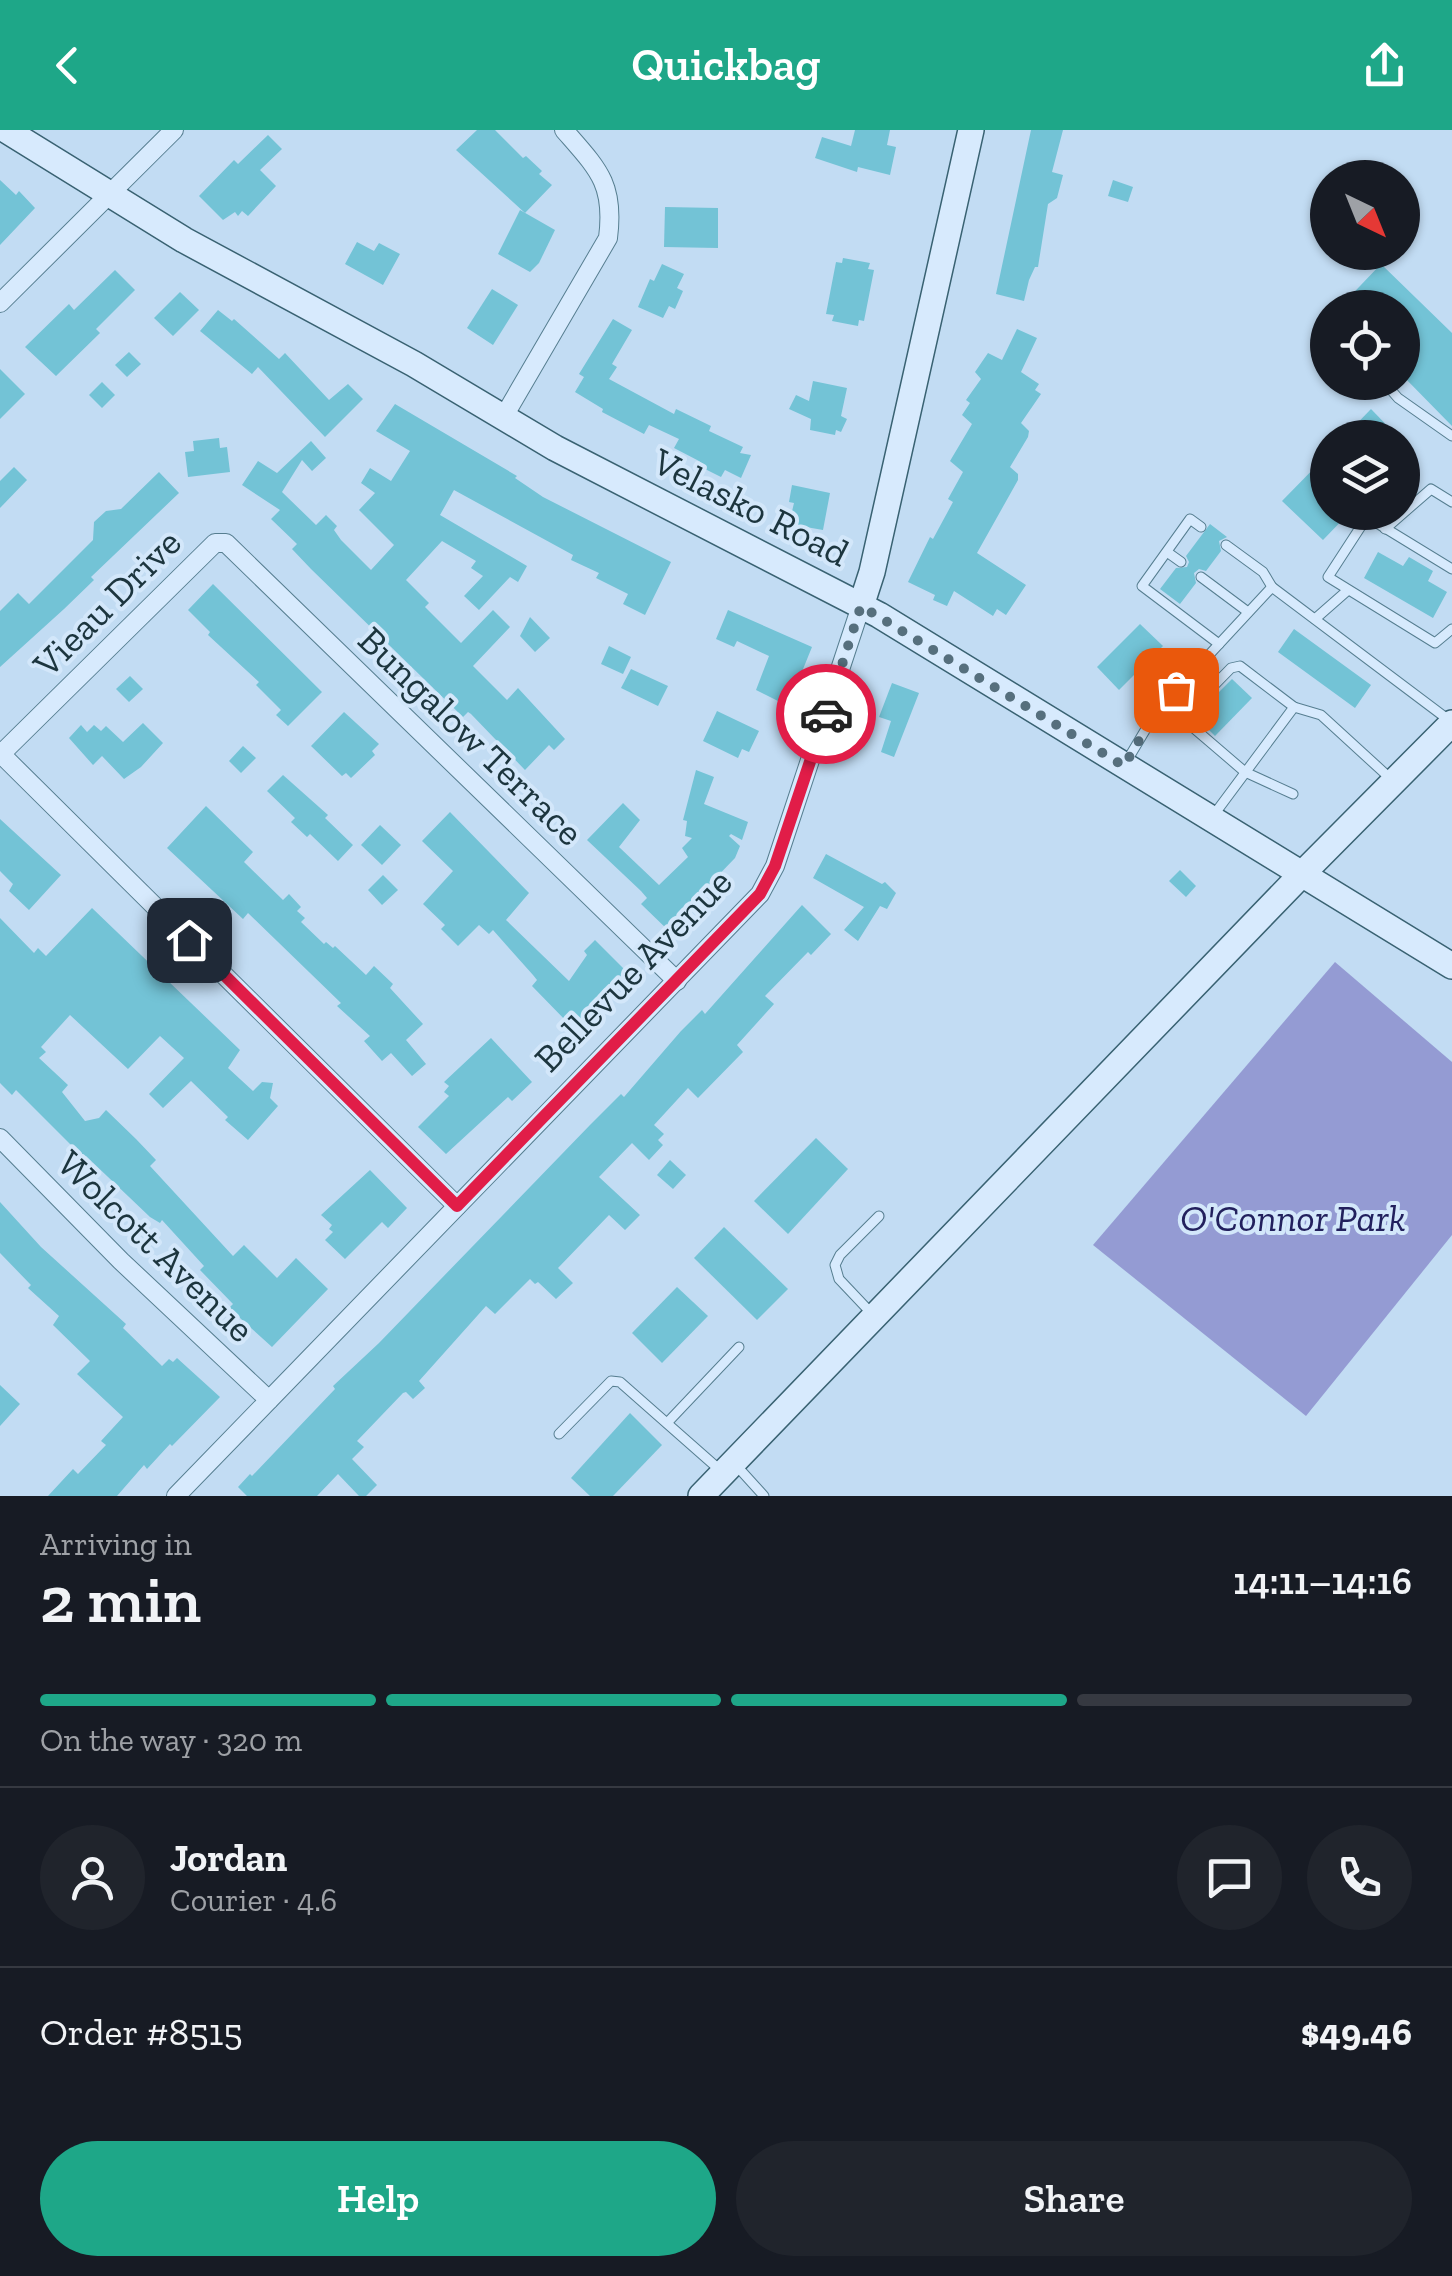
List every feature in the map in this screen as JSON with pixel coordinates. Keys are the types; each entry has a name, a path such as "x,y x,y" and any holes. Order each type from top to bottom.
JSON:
{"street":[{"name":"Velasko Road","path":"6,130 184,240 414,364 503,418 861,606 1452,966"},
{"path":"0,303 174,130"},
{"path":"503,418 608,238 612,212 608,187 602,174 564,130"},
{"name":"Bellevue Avenue","path":"177,1496 760,894 775,866 872,572 967,133"},
{"name":"Vieau Drive","path":"1,754 218,542"},
{"name":"Bungalow Terrace","path":"218,542 231,547 677,981"},
{"path":"701,1496 1300,875 1450,727"},
{"path":"1,754 457,1206"},
{"name":"Wolcott Avenue","path":"0,1138 120,1260 268,1400"}],"lane":[{"path":"1401,400 1452,436"},
{"path":"1420,499 1431,489 1452,502"},
{"path":"1202,528 1190,519 1142,586 1218,644"},
{"path":"1359,530 1328,577 1435,643 1452,629"},
{"path":"1387,530 1452,569"},
{"path":"1226,545 1450,727"},
{"path":"1166,552 1181,562"},
{"path":"1201,577 1248,612"},
{"path":"1124,766 1156,712 1272,586"},
{"path":"1315,620 1348,590"},
{"path":"1292,794 1245,772 1189,724 1186,714 1232,668 1240,666 1294,707 1322,714 1394,782"},
{"path":"1210,820 1294,707"},
{"path":"875,1317 839,1278 835,1265 878,1216"},
{"path":"667,1423 739,1347"},
{"path":"558,1434 612,1381 620,1382 764,1496"}],"green space":[{"name":"O'Connor Park","path":"1335,962 1452,1062 1452,1235 1306,1416 1093,1245"}],"building":[{"path":"477,130 495,130 542,171 539,174 552,185 525,213 456,150"},
{"path":"855,130 890,130 887,145 896,147 890,175 858,167 857,172 815,158 822,137 851,146"},
{"path":"1031,130 1063,130 1052,172 1063,175 1057,198 1048,204 1038,267 1029,280 1024,301 996,294"},
{"path":"268,135 282,149 260,170 276,186 248,216 242,211 238,216 235,212 223,220 199,196 234,160 238,164"},
{"path":"0,180 16,195 19,191 35,208 0,245"},
{"path":"1113,180 1133,187 1128,202 1108,196"},
{"path":"665,207 718,208 718,248 664,247"},
{"path":"520,210 555,230 539,263 530,272 498,254"},
{"path":"357,242 374,251 379,243 400,254 383,285 345,264"},
{"path":"843,258 870,263 868,269 874,270 864,321 859,320 858,326 832,321 834,315 826,314 836,262 842,263"},
{"path":"662,264 684,274 677,288 683,291 675,309 669,306 663,318 638,307 650,279 654,281"},
{"path":"115,270 135,290 96,329 100,333 56,376 25,347 69,304 74,310"},
{"path":"1375,270 1387,270 1408,290 1356,290"},
{"path":"492,289 518,305 493,345 467,328"},
{"path":"180,292 199,310 173,336 154,318"},
{"path":"1420,302 1452,333 1452,426 1420,393"},
{"path":"218,310 234,319 279,359 285,353 329,400 348,384 363,399 325,437 258,367 252,374 200,331"},
{"path":"613,319 632,330 612,364 617,367 609,379 674,414 676,409 711,426 709,431 743,447 740,453 751,455 741,478 725,470 721,477 705,469 699,461 674,448 679,439 649,425 644,434 602,412 603,409 575,392 584,377 579,374"},
{"path":"1017,329 1037,338 1021,372 1039,384 1035,390 1041,394 1021,423 1029,431 1028,437 1010,467 1018,474 1018,480 977,553 1026,585 1006,615 997,609 993,616 954,591 947,606 933,600 935,595 908,582 953,502 948,499 963,472 950,461 972,424 962,415 970,403 966,400 981,379 975,372 988,353 1002,360"},
{"path":"129,352 141,364 127,377 115,365"},
{"path":"0,369 25,394 0,419"},
{"path":"813,381 847,388 841,416 847,419 835,435 810,430 811,419 789,409 796,395 809,401"},
{"path":"102,382 115,395 102,408 89,395"},
{"path":"395,404 517,476 543,497 671,562 645,615 623,604 628,594 596,578 599,573 571,560 573,555 454,490 440,515 527,566 518,582 510,577 479,610 464,596 483,576 471,568 476,561 442,541 406,580 429,603 425,607 461,643 493,610 510,627 473,666 507,700 518,688 565,739 554,750 549,745 525,770 471,714 463,717 311,569 292,549 297,544 271,519 280,510 242,485 258,461 277,473 311,441 326,458 312,471 302,460 282,492 316,525 326,515 337,526 334,530 341,540 371,570 394,545 359,510 375,493 361,483 370,468 391,481 410,451 376,431"},
{"path":"1371,409 1382,420 1360,420"},
{"path":"219,438 220,448 227,447 230,472 188,477 185,452 194,451 193,441"},
{"path":"14,467 27,480 0,508 0,481"},
{"path":"159,472 179,493 91,577 94,580 0,667 0,611 18,593 29,604 93,540 94,522 106,511 121,509"},
{"path":"1310,472 1310,528 1282,501"},
{"path":"792,485 830,493 823,530 789,524 794,503 789,502"},
{"path":"1210,524 1227,537 1219,541 1221,551 1206,571 1199,569 1194,573 1196,583 1180,604 1160,589 1176,568 1187,567 1186,556"},
{"path":"1312,530 1333,530 1323,540"},
{"path":"1378,552 1403,566 1409,557 1433,571 1428,581 1447,592 1433,618 1364,578"},
{"path":"213,584 322,692 288,726 276,715 281,710 256,685 259,682 208,635 210,632 188,610"},
{"path":"728,610 812,647 788,706 756,690 769,656 737,641 734,647 716,639"},
{"path":"530,617 550,638 535,652 520,636"},
{"path":"1140,624 1163,646 1119,690 1097,667"},
{"path":"1294,629 1371,685 1355,708 1278,652"},
{"path":"609,646 631,657 623,674 601,664"},
{"path":"631,669 668,686 658,706 621,688"},
{"path":"130,676 143,689 129,702 116,689"},
{"path":"1232,679 1252,698 1215,736 1195,716"},
{"path":"892,683 919,693 894,757 881,752 891,721 879,717"},
{"path":"717,711 759,731 749,752 742,749 738,758 703,741"},
{"path":"344,712 379,744 372,751 375,755 351,778 346,773 342,776 311,746"},
{"path":"143,723 163,743 124,779 102,756 93,765 69,738 81,725 87,732 94,725 101,731 106,726 123,742"},
{"path":"243,746 256,758 241,773 229,761"},
{"path":"696,770 714,777 704,804 748,822 742,840 729,836 740,846 735,858 707,887 711,891 670,932 641,904 647,898 641,891 587,840 623,803 640,820 619,847 659,885 688,857 682,848 692,838 685,836 687,821 683,820"},
{"path":"283,775 328,815 325,818 353,845 338,861 291,822 295,818 267,791"},
{"path":"206,806 253,852 244,862 283,900 289,894 301,907 297,911 305,918 301,922 324,944 335,946 366,975 374,966 393,984 390,988 423,1024 406,1040 426,1064 412,1076 391,1053 382,1061 364,1041 370,1036 337,1006 341,1003 248,913 243,919 167,848"},
{"path":"450,812 529,893 506,920 569,981 587,955 584,951 595,940 629,974 578,1028 572,1022 570,1025 532,986 537,980 493,930 489,934 479,925 458,946 441,929 445,925 423,904 453,871 422,841"},
{"path":"0,819 61,875 29,910 9,891 13,884 0,871"},
{"path":"380,825 401,845 382,865 361,845"},
{"path":"826,854 882,884 885,882 896,893 887,909 880,906 858,941 844,930 864,907 813,878"},
{"path":"1180,870 1196,886 1186,897 1169,881"},
{"path":"383,875 398,890 382,905 368,890"},
{"path":"802,905 831,934 765,996 774,1004 737,1045 743,1052 698,1098 688,1088 654,1125 664,1134 658,1140 663,1145 649,1160 632,1143 599,1177 640,1215 625,1230 609,1215 558,1268 573,1283 556,1299 530,1279 495,1314 486,1306 419,1381 425,1388 413,1399 403,1393 357,1441 364,1447 352,1459 377,1485 366,1496 359,1496 338,1474 317,1496 247,1496 238,1487 250,1474 590,1125 621,1094 624,1097 681,1031 702,1010 705,1014"},
{"path":"92,908 240,1050 228,1068 253,1091 262,1082 273,1083 270,1098 278,1106 248,1140 191,1081 163,1108 149,1094 184,1058 160,1036 128,1069 70,1015 41,1047 46,1052 39,1058 68,1085 62,1092 85,1121 99,1118 106,1110 136,1139 156,1160 150,1166 233,1256 244,1245 277,1278 296,1258 328,1289 272,1347 229,1308 233,1304 200,1270 204,1266 162,1220 160,1223 150,1217 16,1090 12,1095 0,1083 0,918 34,953 38,948 46,956"},
{"path":"491,1038 532,1082 512,1101 508,1097 446,1154 418,1127 449,1096 444,1092 449,1086 444,1082"},
{"path":"816,1138 848,1169 788,1234 754,1201"},
{"path":"670,1160 686,1175 673,1189 657,1175"},
{"path":"370,1170 407,1208 388,1228 382,1222 345,1259 325,1240 333,1232 329,1229 332,1225 321,1215"},
{"path":"0,1202 41,1247 126,1324 123,1328 162,1366 177,1358 220,1397 147,1469 144,1465 117,1496 48,1496 73,1469 78,1474 106,1445 101,1441 123,1417 77,1374 90,1361 53,1325 59,1316 28,1288 31,1285 0,1253"},
{"path":"724,1227 788,1289 757,1320 694,1258"},
{"path":"677,1287 708,1316 662,1363 632,1333"},
{"path":"0,1385 20,1404 0,1426"},
{"path":"630,1413 662,1445 613,1496 590,1496 571,1478"}],"way so far":[{"path":"826,714 861,606 1124,766 1156,712 1176,690"}],"route":[{"path":"189,940 457,1206 760,894 775,866 826,714"}]}
